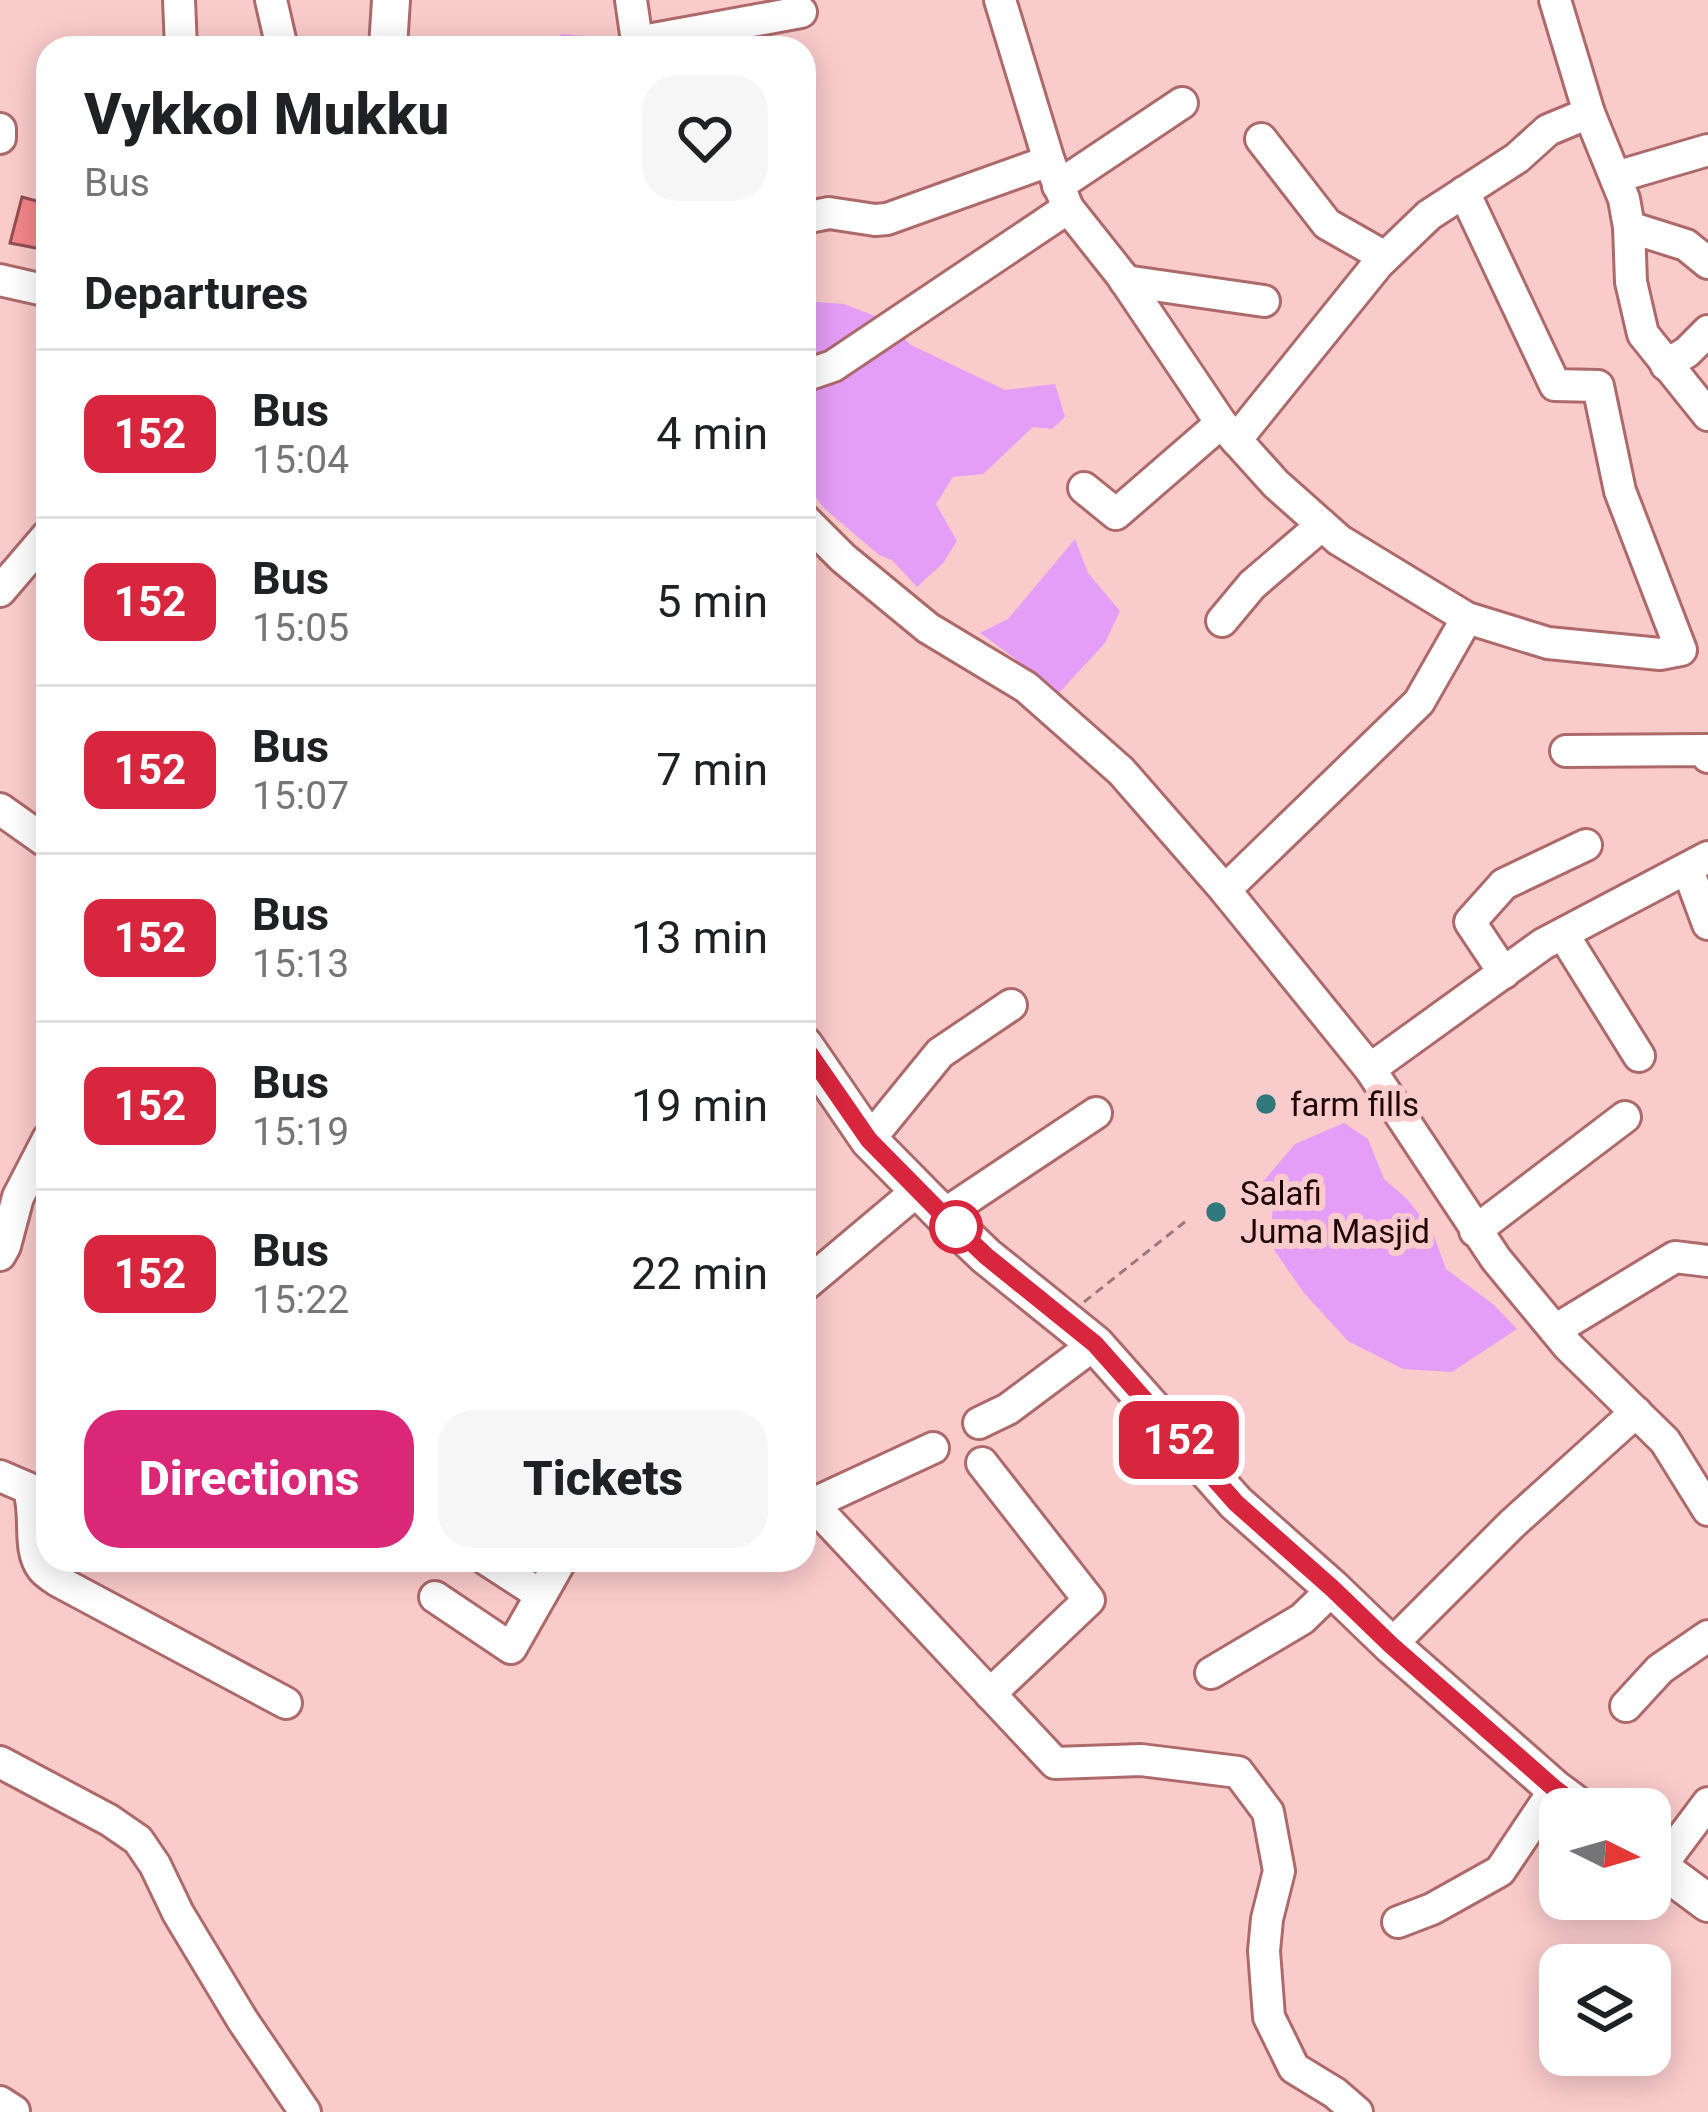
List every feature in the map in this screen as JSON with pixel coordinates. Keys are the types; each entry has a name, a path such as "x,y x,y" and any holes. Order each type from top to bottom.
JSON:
{"main road":[{"path":"389,36 391,0"},
{"path":"816,1063 869,1140 986,1256 1095,1344 1236,1503 1555,1788"},
{"path":"1671,1876 1708,1903"}],"street":[{"path":"179,0 180,36"},
{"path":"271,0 279,36"},
{"path":"631,0 636,36"},
{"path":"1000,0 1058,185 1228,431 1276,484 1322,526 1467,618 1548,643 1660,654 1681,650 1620,491 1598,386 1555,385 1464,192"},
{"path":"1555,0 1589,112 1624,199 1630,282 1643,334 1708,415"},
{"path":"682,36 801,12"},
{"path":"816,372 833,367 1058,185 1182,103"},
{"path":"1084,488 1116,514 1228,431 1385,256 1429,215 1517,158 1548,130 1589,112"},
{"path":"1261,139 1327,224 1385,256"},
{"path":"1616,177 1708,150"},
{"path":"816,216 844,213 887,219 1058,185"},
{"path":"1629,227 1686,245 1708,263"},
{"path":"0,280 36,288"},
{"path":"1125,280 1264,301"},
{"path":"1666,365 1708,331"},
{"path":"1222,621 1252,585 1322,526"},
{"path":"816,532 928,628 1026,687 1120,771 1225,890 1370,1069 1475,1231 1555,1330 1665,1441 1708,1510"},
{"path":"0,591 36,549"},
{"path":"1225,890 1419,702 1467,618"},
{"path":"1566,751 1706,750 1708,757"},
{"path":"0,809 36,834"},
{"path":"1504,973 1470,922 1504,884 1586,845"},
{"path":"1370,1069 1543,944 1698,863 1708,924"},
{"path":"1563,934 1640,1056"},
{"path":"869,1140 940,1053 1011,1005"},
{"path":"816,1278 931,1202 1096,1113"},
{"path":"1475,1231 1625,1117"},
{"path":"0,1255 18,1197 36,1162"},
{"path":"1555,1330 1675,1256 1708,1261"},
{"path":"979,1423 1008,1409 1095,1344"},
{"path":"1391,1645 1512,1524 1636,1412"},
{"path":"816,1497 933,1448"},
{"path":"982,1463 1089,1600 990,1694"},
{"path":"0,1476 28,1488 34,1502 36,1556"},
{"path":"816,1509 1055,1763 1142,1760 1238,1772 1268,1812 1279,1870 1264,1951 1269,2017 1294,2068 1358,2112"},
{"path":"47,1572 286,1703"},
{"path":"506,1572 541,1595"},
{"path":"435,1597 512,1648 554,1572"},
{"path":"1211,1673 1302,1619 1333,1589"},
{"path":"1626,1706 1660,1669 1708,1636"},
{"path":"0,1762 138,1840 242,2021 305,2112"},
{"path":"1671,1846 1708,1803"},
{"path":"1398,1922 1500,1871 1539,1830"},
{"path":"0,2102 14,2111"}],"path":[{"path":"1064,1318 1186,1221"}],"shaded area":[{"path":"816,302 844,304 885,320 911,345 1005,390 1055,384 1065,417 1052,429 1033,427 983,474 953,477 936,504 957,541 943,563 917,587 892,560 879,555 816,498"},
{"path":"1075,539 1088,573 1120,611 1105,643 1057,695 980,633 1008,619"},
{"path":"1344,1123 1368,1139 1384,1179 1432,1230 1446,1269 1517,1329 1452,1372 1403,1369 1348,1341 1304,1293 1270,1244 1273,1205 1260,1185 1295,1144"}],"building":[{"path":"22,197 36,201 36,248 10,243"}],"bus line":[{"name":"152","path":"816,1063 869,1140 986,1256 1095,1344 1236,1503 1554,1788"}],"place":[{"name":"farm fills","path":"1266,1104"},
{"name":"Salafi Juma Masjid","path":"1216,1212"}]}
